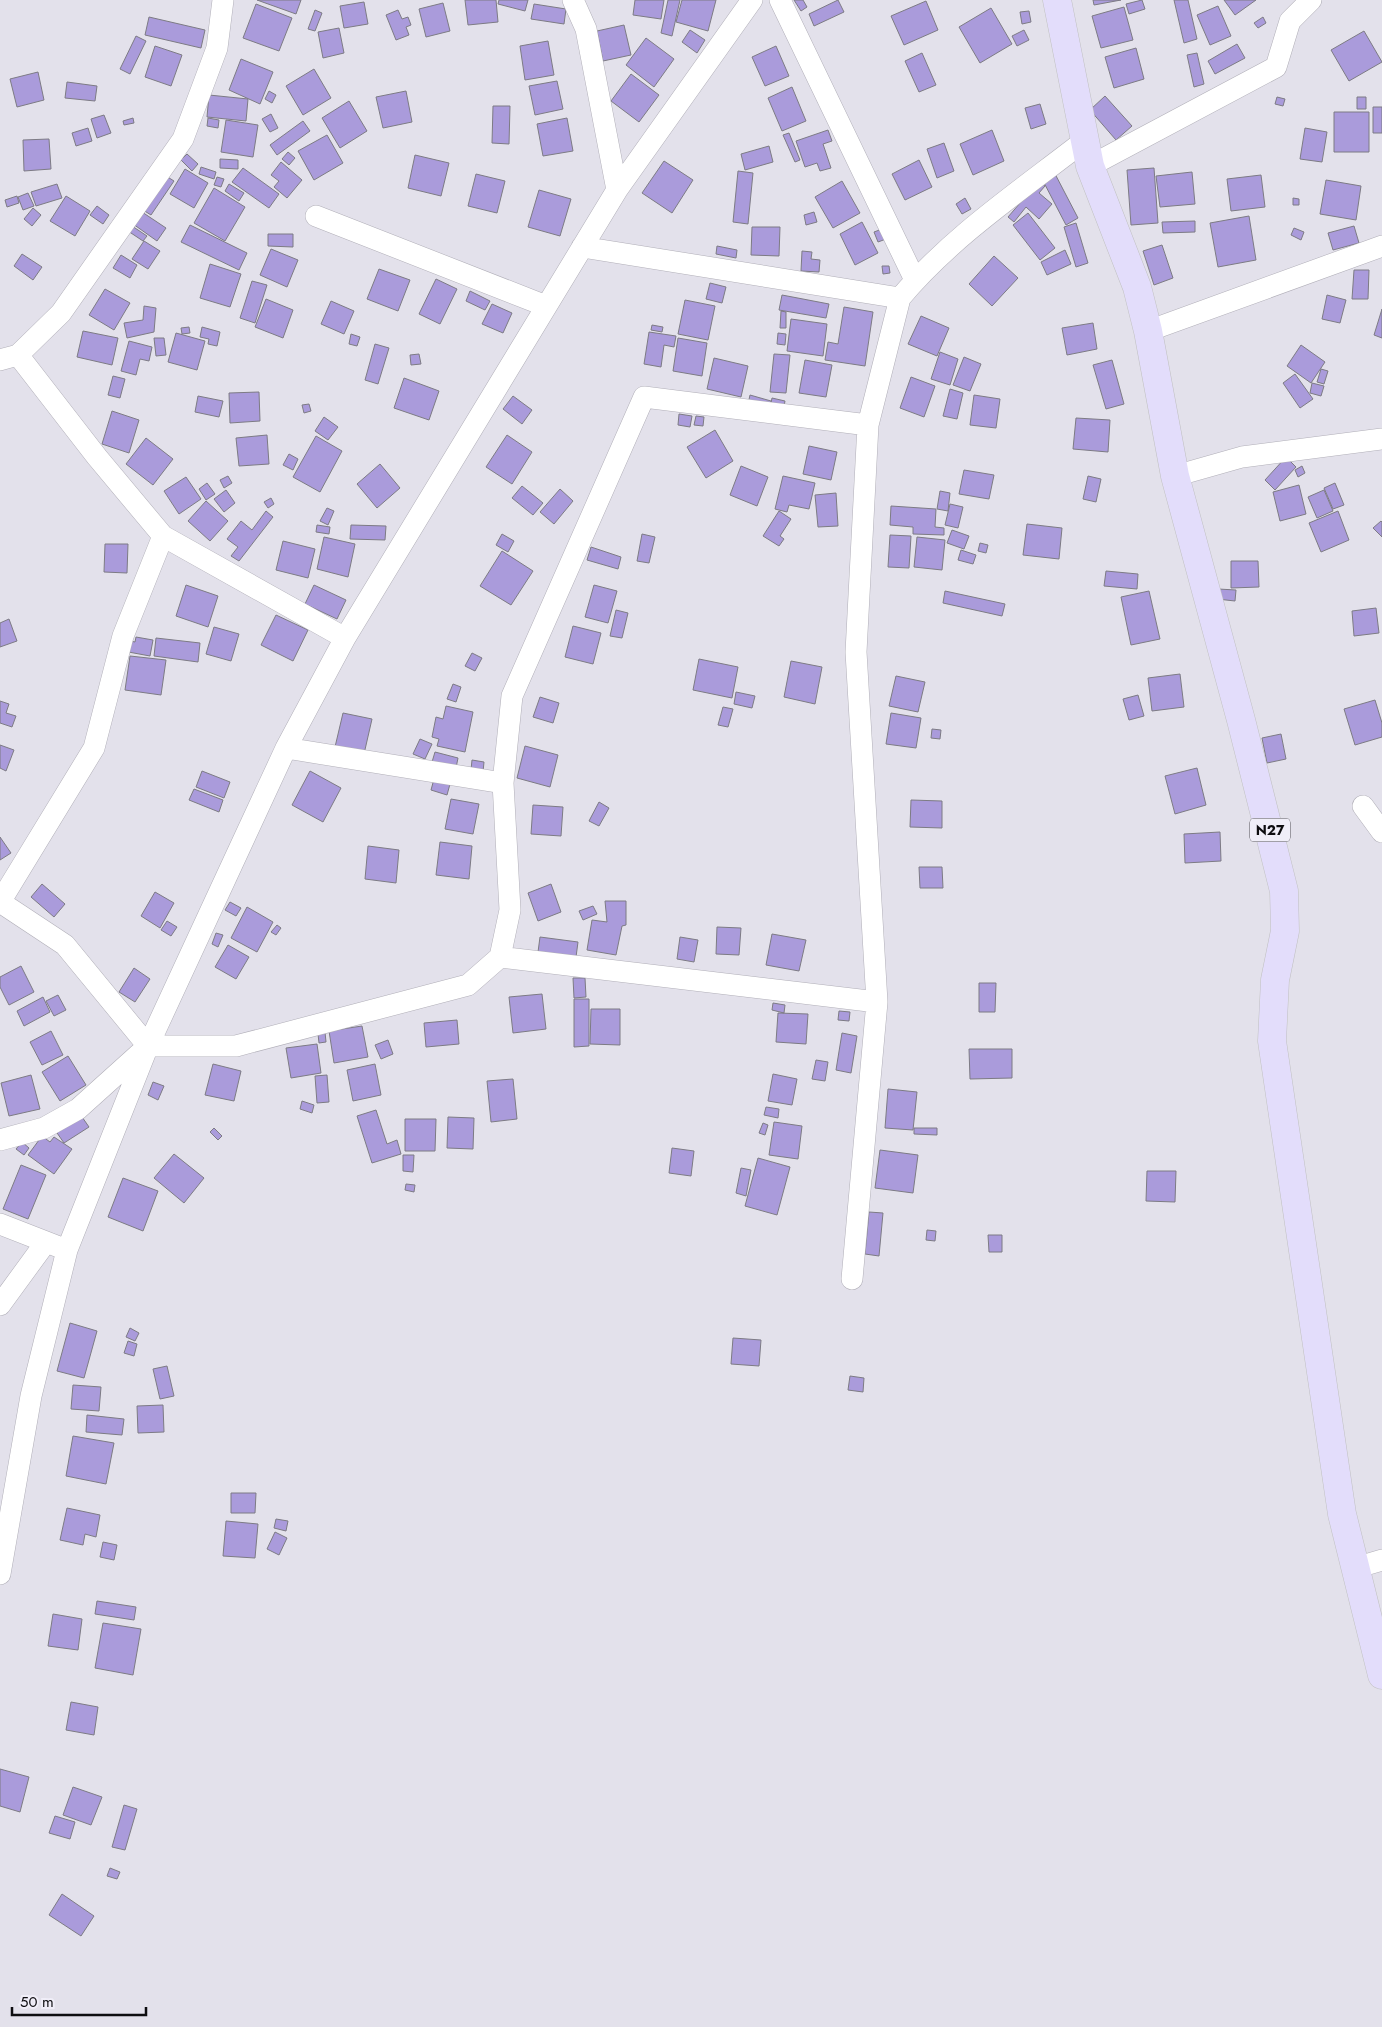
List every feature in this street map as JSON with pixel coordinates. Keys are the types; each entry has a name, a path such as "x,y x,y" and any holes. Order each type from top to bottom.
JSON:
{"main road":[{"name":"N27","path":"1057,0 1087,154 1137,287 1148,331 1176,476 1284,890 1285,931 1276,980 1272,1041 1342,1514 1382,1676"}],"street":[{"path":"223,0 217,48 183,139 61,314 9,358 97,457 163,536 345,638"},
{"path":"573,0 586,29 617,190"},
{"path":"0,1574 31,1396 67,1250 148,1046 286,748 345,638 617,190 752,0"},
{"path":"780,0 915,280"},
{"path":"852,1279 877,1002 856,652 868,425 900,298 915,280 979,222 1087,154 1276,67 1290,21 1311,0"},
{"path":"316,216 546,306"},
{"path":"1148,331 1382,246"},
{"path":"582,247 900,298"},
{"path":"0,1140 44,1128 78,1109 148,1046 236,1046 468,985 500,957 510,910 502,783 512,696 644,397 868,425"},
{"path":"1176,476 1242,457 1382,440"},
{"path":"148,1046 65,945 0,902 94,748 123,636 163,536"},
{"path":"286,748 502,783"},
{"path":"1364,806 1382,832"},
{"path":"500,957 877,1002"},
{"path":"0,1224 67,1250"},
{"path":"0,1305 46,1242"},
{"path":"1355,1568 1382,1560"}],"building":[{"path":"257,0 301,0 296,14"},
{"path":"465,0 496,0 498,22 468,25"},
{"path":"499,0 528,0 525,11 498,4"},
{"path":"635,0 664,0 661,19 633,15"},
{"path":"668,0 680,0 672,36 661,33"},
{"path":"682,0 716,0 708,31 676,22"},
{"path":"794,0 803,0 807,7 801,11"},
{"path":"838,0 844,12 814,26 809,14"},
{"path":"1093,0 1121,0 1094,5"},
{"path":"1142,0 1145,9 1129,14 1126,4"},
{"path":"1174,0 1188,0 1197,39 1184,43"},
{"path":"1224,0 1256,0 1235,15"},
{"path":"926,1 938,30 904,45 891,16"},
{"path":"364,2 368,24 344,28 340,6"},
{"path":"443,3 450,31 426,37 419,9"},
{"path":"256,4 292,18 279,51 243,38"},
{"path":"534,4 566,9 564,24 531,19"},
{"path":"1218,6 1231,36 1210,45 1197,15"},
{"path":"1124,7 1133,40 1101,48 1092,16"},
{"path":"991,8 1012,44 980,63 959,27"},
{"path":"315,10 322,13 315,31 308,29"},
{"path":"398,10 402,19 408,17 411,25 406,27 409,35 396,40 386,15"},
{"path":"1029,11 1031,22 1022,24 1020,12"},
{"path":"149,17 205,30 201,48 145,35"},
{"path":"1263,17 1266,23 1258,28 1254,23"},
{"path":"624,25 631,55 603,61 597,31"},
{"path":"339,28 344,53 323,58 318,32"},
{"path":"690,30 705,40 697,53 682,42"},
{"path":"1024,30 1029,40 1017,46 1012,36"},
{"path":"1364,31 1382,62 1349,81 1331,50"},
{"path":"136,36 146,41 130,74 120,69"},
{"path":"646,38 674,59 654,87 626,65"},
{"path":"548,41 554,75 525,80 520,46"},
{"path":"1237,44 1245,58 1215,74 1208,61"},
{"path":"155,46 182,55 171,86 145,77"},
{"path":"776,46 789,76 765,86 752,57"},
{"path":"1136,48 1144,79 1114,88 1105,57"},
{"path":"922,53 936,85 919,92 905,61"},
{"path":"1197,53 1204,84 1194,87 1187,55"},
{"path":"241,59 273,72 260,104 229,90"},
{"path":"314,69 331,98 303,115 286,86"},
{"path":"38,72 44,100 17,107 10,79"},
{"path":"631,74 659,95 639,122 611,101"},
{"path":"557,81 563,109 535,115 529,86"},
{"path":"67,82 97,86 95,101 65,98"},
{"path":"792,87 806,121 782,131 768,98"},
{"path":"269,91 276,95 272,103 265,99"},
{"path":"406,91 412,122 383,128 376,97"},
{"path":"209,95 248,99 246,121 207,117"},
{"path":"1105,96 1132,126 1116,140 1090,110"},
{"path":"1277,97 1285,99 1283,106 1275,104"},
{"path":"1357,97 1366,97 1366,109 1357,109"},
{"path":"349,101 367,131 340,148 322,118"},
{"path":"1040,104 1046,124 1031,129 1025,108"},
{"path":"493,106 510,106 509,144 492,143"},
{"path":"1373,107 1382,107 1382,133 1373,133"},
{"path":"1334,112 1369,112 1369,152 1334,152"},
{"path":"271,114 278,128 270,132 262,119"},
{"path":"104,115 111,133 97,138 91,119"},
{"path":"133,118 134,123 124,125 123,121"},
{"path":"208,118 219,120 218,128 207,126"},
{"path":"567,118 573,151 543,156 537,124"},
{"path":"226,120 258,125 253,157 221,152"},
{"path":"303,121 310,131 277,155 270,145"},
{"path":"88,128 92,141 76,146 72,133"},
{"path":"1305,128 1327,132 1322,162 1300,159"},
{"path":"828,130 832,141 823,144 831,168 820,171 817,163 805,167 796,141"},
{"path":"992,130 1004,161 973,175 960,144"},
{"path":"789,133 800,160 795,162 783,135"},
{"path":"327,135 343,163 314,180 298,151"},
{"path":"49,139 51,169 24,171 23,140"},
{"path":"944,143 954,171 937,178 927,149"},
{"path":"769,146 773,162 745,170 741,154"},
{"path":"288,152 295,158 289,165 282,159"},
{"path":"187,154 198,164 192,171 181,160"},
{"path":"415,155 449,163 441,196 408,188"},
{"path":"220,159 238,160 238,169 220,168"},
{"path":"919,160 932,187 905,200 892,174"},
{"path":"664,161 693,180 672,213 642,193"},
{"path":"281,162 302,180 287,198 274,187 279,181 271,175"},
{"path":"201,167 216,172 214,179 199,174"},
{"path":"243,168 279,194 269,208 232,182"},
{"path":"1154,168 1158,223 1131,225 1127,170"},
{"path":"185,169 208,183 194,208 170,194"},
{"path":"1053,170 1078,218 1066,225 1041,177"},
{"path":"738,171 753,173 748,224 733,222"},
{"path":"1192,172 1195,204 1160,207 1156,176"},
{"path":"476,174 505,181 497,213 468,206"},
{"path":"1261,175 1265,207 1231,211 1227,179"},
{"path":"166,176 174,181 151,215 143,210"},
{"path":"217,177 224,179 221,187 214,185"},
{"path":"1326,180 1361,186 1356,220 1320,214"},
{"path":"842,181 860,213 833,228 815,197"},
{"path":"1039,181 1045,186 1039,193 1052,204 1039,219 1026,207 1014,222 1008,217"},
{"path":"57,184 62,198 36,206 31,192"},
{"path":"229,184 244,193 239,201 225,191"},
{"path":"214,188 245,207 225,241 194,223"},
{"path":"539,190 571,199 560,236 528,227"},
{"path":"28,193 34,206 23,210 18,197"},
{"path":"17,196 19,203 7,207 5,200"},
{"path":"66,196 90,211 75,236 50,221"},
{"path":"965,198 971,209 962,214 956,204"},
{"path":"1293,198 1299,199 1299,205 1293,205"},
{"path":"97,206 109,215 103,224 90,215"},
{"path":"33,208 41,215 32,226 24,219"},
{"path":"142,212 166,228 157,241 133,224"},
{"path":"814,212 817,222 806,225 804,215"},
{"path":"1028,213 1055,248 1040,260 1013,225"},
{"path":"1249,216 1256,260 1218,267 1210,223"},
{"path":"1195,221 1195,232 1163,233 1162,222"},
{"path":"862,222 878,253 855,265 840,234"},
{"path":"1076,223 1088,263 1076,267 1064,227"},
{"path":"129,224 147,236 143,241 125,229"},
{"path":"190,225 247,253 239,270 181,242"},
{"path":"1354,226 1359,243 1333,250 1328,233"},
{"path":"752,227 780,227 779,256 751,255"},
{"path":"1294,228 1304,232 1301,240 1291,235"},
{"path":"882,229 886,239 878,242 874,232"},
{"path":"268,234 293,234 293,247 268,246"},
{"path":"144,241 160,251 148,269 132,259"},
{"path":"1162,245 1173,278 1154,285 1143,251"},
{"path":"717,246 737,250 736,258 716,254"},
{"path":"271,249 298,260 287,287 260,275"},
{"path":"1065,250 1071,264 1047,275 1041,262"},
{"path":"802,251 812,252 811,259 820,260 819,272 801,271"},
{"path":"22,254 42,267 33,280 14,266"},
{"path":"121,255 137,265 130,278 113,268"},
{"path":"994,256 1018,278 992,306 969,284"},
{"path":"210,264 241,274 230,307 200,298"},
{"path":"882,266 889,266 890,273 883,274"},
{"path":"379,269 410,280 398,311 367,299"},
{"path":"1354,270 1369,270 1368,299 1352,299"},
{"path":"436,279 457,289 440,324 419,314"},
{"path":"252,281 267,285 255,323 240,318"},
{"path":"710,283 726,287 722,303 706,299"},
{"path":"105,289 130,303 114,330 89,315"},
{"path":"470,291 490,301 485,310 466,301"},
{"path":"782,295 829,304 826,318 779,310"},
{"path":"1327,295 1346,300 1340,323 1322,319"},
{"path":"266,299 293,310 283,338 255,327"},
{"path":"685,300 715,306 708,340 678,334"},
{"path":"331,301 354,311 344,334 321,324"},
{"path":"492,304 512,313 503,333 482,324"},
{"path":"144,306 156,308 154,332 127,338 124,323 143,320"},
{"path":"844,307 873,312 865,366 825,360 828,342 838,344"},
{"path":"1382,309 1382,338 1374,335"},
{"path":"781,311 786,312 786,328 780,328"},
{"path":"921,316 949,328 937,356 908,344"},
{"path":"791,319 827,324 823,356 787,351"},
{"path":"1093,323 1097,349 1067,355 1062,328"},
{"path":"652,325 663,327 662,332 651,330"},
{"path":"189,327 190,333 182,334 181,328"},
{"path":"202,327 220,332 217,346 208,344 209,339 200,337"},
{"path":"83,331 118,338 112,365 77,357"},
{"path":"649,332 676,336 674,347 664,345 661,367 644,364"},
{"path":"176,333 205,341 197,370 168,362"},
{"path":"778,333 786,334 785,345 777,344"},
{"path":"351,334 360,337 357,346 349,344"},
{"path":"154,338 164,338 166,355 156,356"},
{"path":"678,338 707,343 702,376 673,371"},
{"path":"129,341 152,347 149,361 140,359 136,375 121,371"},
{"path":"375,344 389,348 378,384 365,380"},
{"path":"1301,345 1325,362 1311,383 1287,366"},
{"path":"940,352 958,359 950,385 931,379"},
{"path":"419,354 421,364 411,365 410,355"},
{"path":"774,354 790,355 786,393 770,392"},
{"path":"964,357 981,364 970,391 953,385"},
{"path":"714,358 748,366 741,397 707,389"},
{"path":"805,360 832,365 826,397 799,393"},
{"path":"1112,360 1124,404 1106,409 1093,365"},
{"path":"1321,369 1328,371 1324,384 1317,382"},
{"path":"1295,374 1313,399 1300,408 1283,383"},
{"path":"113,376 125,379 120,398 108,395"},
{"path":"911,377 935,386 924,417 900,408"},
{"path":"404,378 439,391 429,420 394,408"},
{"path":"1312,383 1324,386 1321,396 1310,393"},
{"path":"950,389 963,393 957,419 943,416"},
{"path":"259,392 260,421 230,423 229,393"},
{"path":"750,395 771,401 769,409 748,404"},
{"path":"974,395 1000,399 996,428 970,425"},
{"path":"198,396 223,401 219,417 195,412"},
{"path":"513,396 532,410 522,424 503,409"},
{"path":"772,398 785,401 784,406 771,403"},
{"path":"309,404 311,411 304,413 302,405"},
{"path":"112,411 139,420 129,453 102,444"},
{"path":"679,414 692,416 690,427 678,425"},
{"path":"696,416 704,417 703,426 694,425"},
{"path":"324,417 338,427 328,440 315,431"},
{"path":"1076,418 1110,420 1108,452 1073,449"},
{"path":"715,430 733,461 706,478 687,447"},
{"path":"267,435 269,464 239,466 236,438"},
{"path":"507,435 532,452 512,484 486,467"},
{"path":"316,436 342,451 320,492 293,477"},
{"path":"146,438 173,459 153,485 126,464"},
{"path":"809,446 837,452 831,480 803,474"},
{"path":"289,454 298,459 293,470 283,465"},
{"path":"1286,457 1296,467 1275,490 1265,480"},
{"path":"380,464 400,488 377,508 357,484"},
{"path":"741,466 768,477 757,506 730,495"},
{"path":"1302,466 1305,473 1298,477 1295,470"},
{"path":"964,470 994,475 989,499 959,494"},
{"path":"228,476 232,483 224,488 220,480"},
{"path":"783,476 815,483 809,509 789,505 787,512 775,509"},
{"path":"1088,476 1101,479 1096,502 1083,499"},
{"path":"186,477 201,499 179,514 164,491"},
{"path":"207,483 215,494 206,500 199,489"},
{"path":"1335,483 1344,505 1333,509 1324,488"},
{"path":"1299,485 1306,514 1280,521 1273,492"},
{"path":"522,486 543,503 533,515 512,498"},
{"path":"560,489 573,501 554,524 540,512"},
{"path":"226,490 235,503 224,512 214,499"},
{"path":"1324,490 1333,511 1317,518 1308,497"},
{"path":"940,491 950,493 948,511 937,509"},
{"path":"836,493 838,526 818,527 815,495"},
{"path":"271,498 274,504 268,508 264,502"},
{"path":"206,501 228,521 210,541 188,521"},
{"path":"950,504 963,507 958,528 945,525"},
{"path":"891,506 936,509 935,527 944,528 944,535 913,534 913,527 890,525"},
{"path":"327,508 334,511 328,525 320,521"},
{"path":"266,511 273,517 239,561 231,556 238,547 227,539 241,521 252,530"},
{"path":"779,511 791,519 780,536 784,539 779,546 763,536"},
{"path":"1338,511 1349,540 1321,552 1309,523"},
{"path":"1382,522 1382,537 1373,528"},
{"path":"1027,524 1062,528 1059,559 1023,555"},
{"path":"317,525 330,527 329,534 316,532"},
{"path":"351,525 386,526 385,540 350,539"},
{"path":"952,530 969,536 964,549 947,543"},
{"path":"502,534 514,541 508,552 496,545"},
{"path":"642,534 655,537 649,563 637,561"},
{"path":"890,535 911,536 909,568 888,567"},
{"path":"324,537 355,544 348,577 317,569"},
{"path":"917,537 945,540 942,570 914,567"},
{"path":"283,541 315,549 308,578 276,570"},
{"path":"980,543 988,545 986,553 978,551"},
{"path":"105,544 128,544 127,573 104,572"},
{"path":"591,547 621,557 618,569 587,560"},
{"path":"961,550 976,555 973,564 958,560"},
{"path":"502,551 533,571 511,605 480,586"},
{"path":"1231,561 1258,561 1259,587 1231,588"},
{"path":"1106,571 1138,574 1137,589 1104,586"},
{"path":"186,585 218,596 208,627 176,616"},
{"path":"314,585 346,600 337,619 305,604"},
{"path":"594,585 617,591 608,623 585,617"},
{"path":"1218,589 1236,590 1235,601 1217,599"},
{"path":"945,591 1005,604 1002,616 943,603"},
{"path":"1149,591 1160,639 1131,645 1121,597"},
{"path":"1376,608 1379,633 1354,636 1352,611"},
{"path":"616,610 628,613 622,638 610,636"},
{"path":"276,615 308,630 293,661 261,645"},
{"path":"9,619 17,641 0,647 0,623"},
{"path":"573,626 601,633 593,664 565,657"},
{"path":"214,627 239,634 231,661 206,654"},
{"path":"136,637 153,640 150,656 123,651 125,640 135,642"},
{"path":"156,638 200,643 198,662 154,656"},
{"path":"472,653 482,658 475,671 465,666"},
{"path":"130,656 166,660 161,695 125,690"},
{"path":"699,659 738,667 732,698 693,690"},
{"path":"791,661 822,667 815,704 784,697"},
{"path":"1180,674 1184,707 1152,711 1148,678"},
{"path":"896,676 925,682 918,712 889,706"},
{"path":"453,684 461,687 456,702 447,699"},
{"path":"736,692 755,696 752,708 734,704"},
{"path":"1138,695 1144,716 1129,720 1123,699"},
{"path":"540,697 559,703 553,723 533,717"},
{"path":"1375,700 1382,723 1382,737 1355,745 1344,709"},
{"path":"0,701 9,704 6,713 16,716 12,727 0,723"},
{"path":"446,706 473,712 465,752 437,746 439,739 432,737 436,717 443,719"},
{"path":"723,707 733,709 728,727 718,725"},
{"path":"343,713 372,719 364,754 335,747"},
{"path":"891,713 921,718 916,748 886,744"},
{"path":"932,729 941,730 940,739 931,738"},
{"path":"1281,734 1286,759 1267,763 1262,738"},
{"path":"420,739 432,744 425,759 413,754"},
{"path":"0,745 14,750 6,771 0,768"},
{"path":"525,746 558,755 550,787 517,778"},
{"path":"435,752 458,758 456,768 432,762"},
{"path":"472,760 484,762 483,772 471,770"},
{"path":"1197,768 1206,805 1175,814 1165,776"},
{"path":"202,771 230,782 224,798 196,787"},
{"path":"310,771 341,788 323,822 292,805"},
{"path":"434,779 450,784 447,795 431,790"},
{"path":"194,789 223,800 219,812 189,800"},
{"path":"451,799 479,804 473,834 445,829"},
{"path":"911,800 942,801 942,828 910,827"},
{"path":"599,802 609,808 599,826 589,821"},
{"path":"533,805 563,807 561,836 531,834"},
{"path":"1220,832 1221,861 1185,863 1184,834"},
{"path":"0,837 11,853 0,860"},
{"path":"440,842 472,846 469,879 436,875"},
{"path":"368,846 399,850 396,883 365,879"},
{"path":"919,867 942,867 943,888 920,888"},
{"path":"42,884 65,904 54,917 31,897"},
{"path":"551,884 561,912 538,921 528,893"},
{"path":"155,892 174,903 160,928 141,916"},
{"path":"605,901 626,901 626,925 622,926 616,955 587,950 592,920 607,922"},
{"path":"230,902 241,908 236,916 225,910"},
{"path":"593,906 597,914 583,920 579,911"},
{"path":"247,907 273,922 257,952 231,938"},
{"path":"167,921 177,927 171,936 161,930"},
{"path":"277,925 281,928 276,935 271,932"},
{"path":"717,927 741,928 739,955 716,954"},
{"path":"216,933 223,935 218,947 212,944"},
{"path":"772,934 806,940 799,971 766,965"},
{"path":"540,937 578,942 576,957 538,952"},
{"path":"680,937 698,940 694,962 677,959"},
{"path":"228,945 249,957 236,979 215,967"},
{"path":"21,966 34,992 9,1005 0,987 0,977"},
{"path":"134,968 150,979 135,1002 119,992"},
{"path":"573,978 585,978 586,997 574,998"},
{"path":"979,983 996,983 995,1012 979,1012"},
{"path":"542,994 546,1029 513,1033 509,997"},
{"path":"58,995 66,1010 54,1016 46,1001"},
{"path":"43,997 50,1012 24,1026 17,1011"},
{"path":"574,999 589,999 589,1046 574,1047"},
{"path":"773,1003 785,1005 784,1013 772,1010"},
{"path":"591,1009 620,1009 620,1045 590,1044"},
{"path":"839,1011 850,1012 849,1021 838,1020"},
{"path":"778,1013 808,1014 806,1044 776,1042"},
{"path":"457,1020 459,1044 426,1047 424,1023"},
{"path":"362,1026 368,1057 334,1063 329,1031"},
{"path":"51,1031 63,1055 42,1065 30,1042"},
{"path":"325,1032 326,1042 319,1043 318,1034"},
{"path":"842,1033 857,1036 851,1073 836,1070"},
{"path":"388,1040 393,1054 381,1059 375,1045"},
{"path":"317,1044 321,1073 291,1078 286,1048"},
{"path":"969,1049 1012,1049 1012,1078 970,1079"},
{"path":"68,1056 86,1085 60,1101 42,1072"},
{"path":"816,1060 828,1062 825,1081 812,1079"},
{"path":"213,1064 241,1071 234,1101 205,1095"},
{"path":"375,1064 381,1095 353,1101 347,1070"},
{"path":"773,1074 797,1079 792,1105 768,1101"},
{"path":"31,1075 40,1109 9,1116 1,1083"},
{"path":"327,1075 329,1102 317,1103 315,1076"},
{"path":"513,1079 517,1119 491,1122 487,1081"},
{"path":"153,1082 164,1086 158,1100 148,1095"},
{"path":"888,1089 917,1092 913,1130 885,1128"},
{"path":"302,1101 314,1105 312,1113 300,1109"},
{"path":"766,1107 779,1109 778,1118 764,1115"},
{"path":"376,1110 387,1144 397,1140 401,1154 372,1163 357,1116"},
{"path":"80,1114 89,1127 64,1143 55,1130"},
{"path":"448,1117 474,1118 473,1149 447,1148"},
{"path":"405,1119 436,1119 435,1151 405,1151"},
{"path":"774,1122 802,1126 798,1159 769,1155"},
{"path":"763,1123 768,1125 765,1135 759,1133"},
{"path":"214,1128 222,1136 218,1140 210,1132"},
{"path":"914,1128 937,1128 937,1135 914,1134"},
{"path":"42,1136 50,1142 54,1137 72,1149 54,1174 28,1155"},
{"path":"22,1142 29,1148 24,1155 16,1149"},
{"path":"672,1148 694,1151 691,1176 669,1173"},
{"path":"880,1150 918,1155 913,1193 875,1188"},
{"path":"174,1154 204,1178 184,1203 154,1178"},
{"path":"403,1155 414,1155 413,1172 403,1171"},
{"path":"758,1158 790,1167 777,1215 745,1206"},
{"path":"21,1165 46,1175 28,1219 3,1209"},
{"path":"741,1168 751,1170 746,1196 736,1193"},
{"path":"1147,1171 1176,1171 1175,1202 1146,1201"},
{"path":"123,1178 158,1191 143,1231 108,1217"},
{"path":"406,1184 415,1185 414,1192 405,1190"},
{"path":"869,1212 883,1213 879,1256 865,1254"},
{"path":"927,1230 936,1231 935,1241 926,1240"},
{"path":"988,1235 1002,1235 1002,1252 989,1252"},
{"path":"70,1323 97,1331 84,1378 57,1371"},
{"path":"130,1328 139,1333 135,1341 126,1337"},
{"path":"733,1338 761,1340 759,1366 731,1364"},
{"path":"128,1341 137,1344 134,1356 124,1353"},
{"path":"167,1366 174,1396 160,1399 153,1369"},
{"path":"850,1376 864,1378 863,1392 848,1390"},
{"path":"73,1385 101,1387 99,1411 71,1409"},
{"path":"163,1405 164,1432 138,1433 137,1406"},
{"path":"87,1415 124,1419 122,1435 86,1432"},
{"path":"73,1436 114,1443 106,1484 66,1476"},
{"path":"231,1493 256,1493 255,1513 231,1513"},
{"path":"67,1508 100,1515 96,1537 85,1534 83,1545 60,1540"},
{"path":"276,1519 288,1521 286,1531 274,1528"},
{"path":"226,1521 258,1524 255,1558 223,1556"},
{"path":"275,1532 287,1538 279,1555 267,1549"},
{"path":"103,1542 117,1545 114,1560 100,1557"},
{"path":"97,1601 136,1607 134,1620 95,1614"},
{"path":"53,1614 82,1619 78,1650 48,1646"},
{"path":"103,1623 141,1629 133,1675 95,1668"},
{"path":"71,1702 98,1707 94,1735 66,1730"},
{"path":"0,1769 29,1777 20,1812 0,1806"},
{"path":"73,1787 102,1797 91,1825 63,1815"},
{"path":"124,1805 137,1809 125,1850 112,1847"},
{"path":"55,1816 75,1822 70,1839 49,1833"},
{"path":"110,1868 120,1872 117,1879 107,1876"},
{"path":"62,1894 94,1916 81,1936 49,1915"}]}
